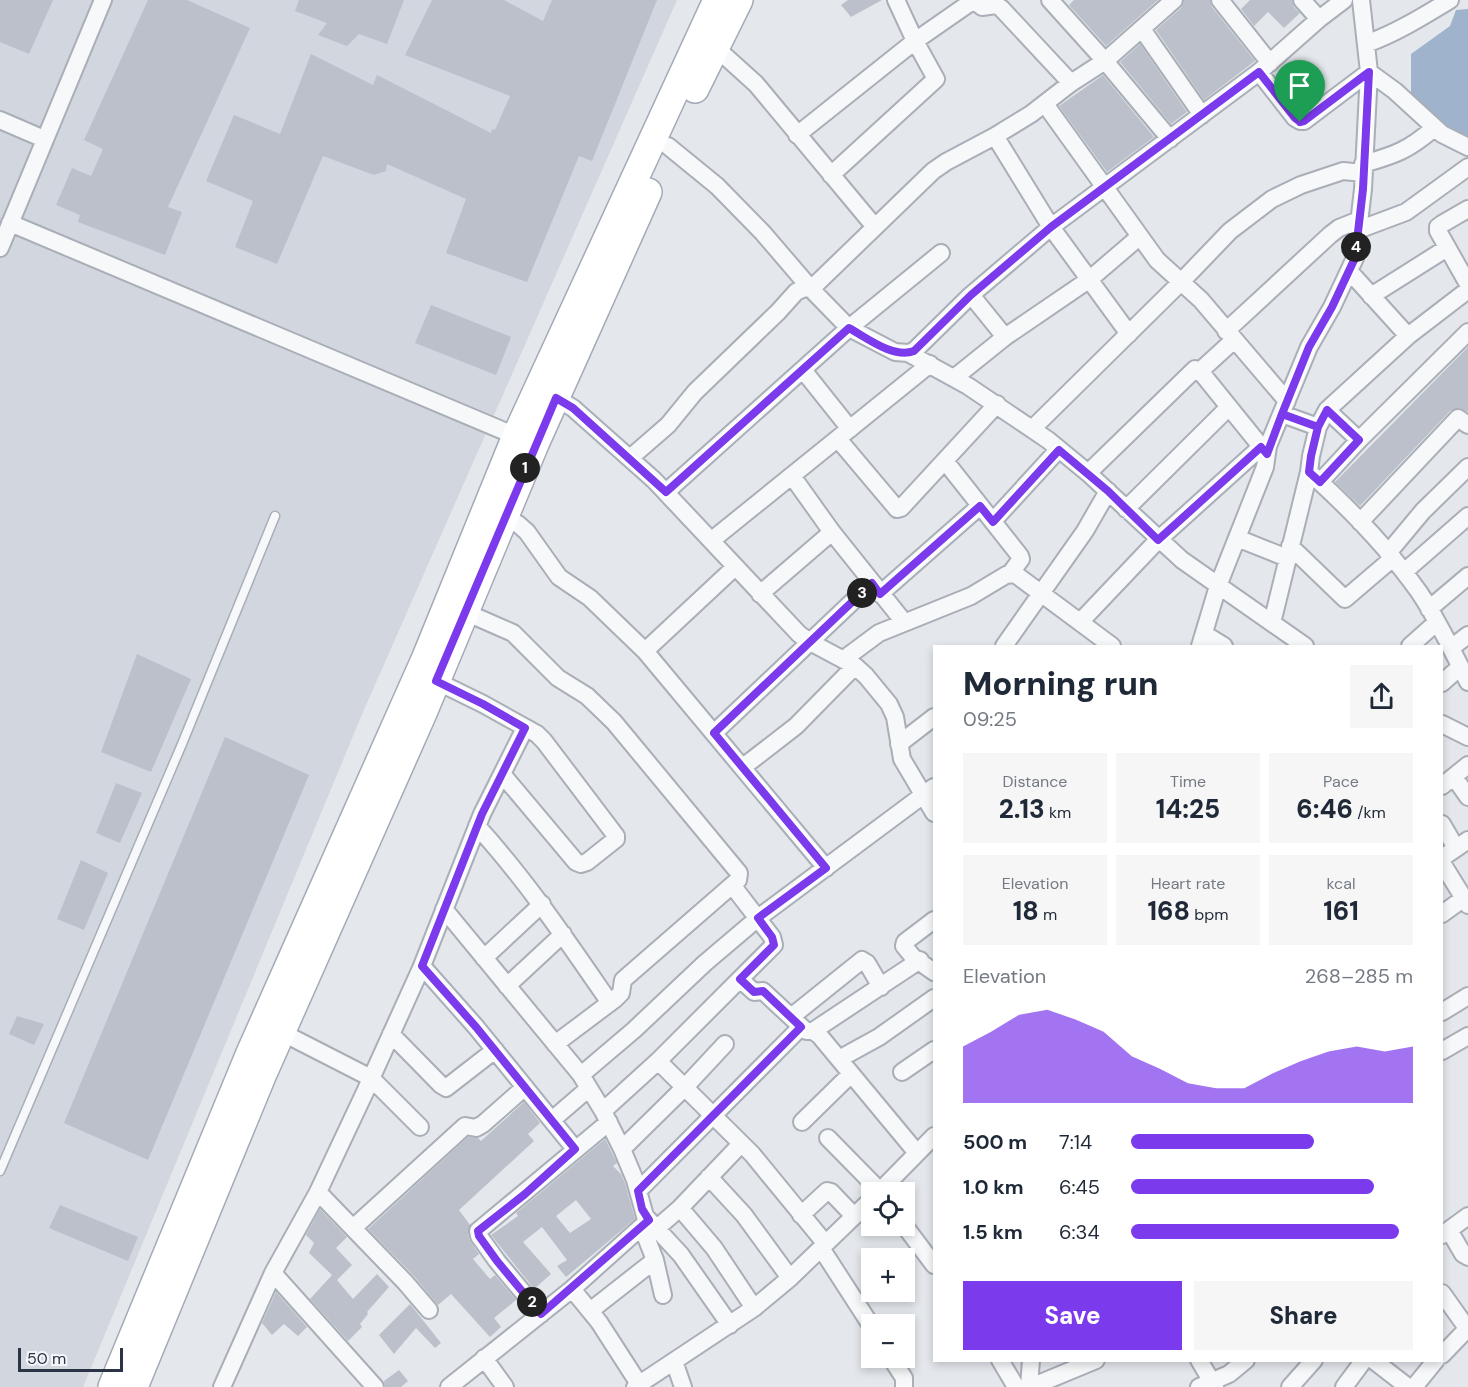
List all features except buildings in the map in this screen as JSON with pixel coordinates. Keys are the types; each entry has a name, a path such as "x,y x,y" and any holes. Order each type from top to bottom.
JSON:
{"main road":[{"path":"112,1387 250,1053 426,657 526,440 717,0"},
{"path":"134,1387 281,1032 436,681 505,517 526,440 556,398 668,146 739,0"}],"street":[{"path":"0,248 103,0"},
{"path":"831,175 934,82 935,76 915,41 896,0"},
{"path":"798,135 915,41 974,0 982,8 996,5 1001,8 1071,83"},
{"path":"630,458 669,424 695,392 796,292 804,288 811,288 933,171 1045,104 1071,83 1105,61 1174,0"},
{"path":"1220,0 1295,118 1300,122 1369,72"},
{"path":"1302,0 1319,19"},
{"path":"908,353 914,351 971,295 1051,227 1264,68 1344,0"},
{"path":"1081,621 1158,540 1264,450 1309,347 1350,273 1355,258 1359,225 1369,72 1361,0"},
{"path":"1366,44 1403,28 1450,0"},
{"path":"1059,3 1170,139"},
{"path":"1142,29 1202,115"},
{"path":"715,47 756,84 875,227"},
{"path":"1369,72 1395,91 1434,128 1452,141 1468,147"},
{"path":"1045,104 1156,260 1201,300 1284,407 1318,427"},
{"path":"0,120 44,139"},
{"path":"1032,429 1230,231 1272,199 1329,174 1363,168 1404,151 1414,146 1434,128"},
{"path":"995,136 1051,227 1129,334"},
{"path":"668,146 717,186 849,328 895,352 908,353 930,364 997,404 1088,473 1158,540 1218,586 1304,645"},
{"path":"1200,371 1230,335 1330,235 1340,228 1406,212 1468,167"},
{"path":"1468,209 1438,227 1438,231 1468,284"},
{"path":"10,223 526,440"},
{"path":"954,378 1005,337 1090,279 1139,237"},
{"path":"1371,296 1447,248"},
{"path":"666,492 849,328 941,253"},
{"path":"1350,273 1408,336"},
{"path":"1272,623 1289,552 1315,477 1311,456 1318,427 1327,410 1408,336 1468,290"},
{"path":"971,295 1005,337"},
{"path":"1315,477 1359,440 1468,332"},
{"path":"712,540 930,364"},
{"path":"1088,473 1196,369 1264,450 1265,467 1218,586 1212,644"},
{"path":"803,370 844,434 897,509 901,508 997,404"},
{"path":"556,398 573,408 666,492 760,594 810,642 849,663 866,676 889,704 896,717 902,759 929,792 933,809"},
{"path":"1126,509 1229,407"},
{"path":"1327,410 1359,440"},
{"path":"1360,522 1458,418 1468,425"},
{"path":"993,522 1059,450"},
{"path":"945,461 1020,556 1010,574"},
{"path":"1237,538 1289,552 1346,599 1390,556 1423,511 1468,467"},
{"path":"792,477 876,589 904,622"},
{"path":"1315,477 1360,522 1404,572 1433,616 1464,674 1443,683"},
{"path":"1008,645 1085,531 1108,491"},
{"path":"714,733 810,642 980,506"},
{"path":"1404,572 1468,516"},
{"path":"505,517 527,532 559,578 590,598 645,651 826,868"},
{"path":"760,594 832,532"},
{"path":"645,651 735,567"},
{"path":"743,767 796,726 849,663 879,633 971,596 1006,575 1015,574 1111,645"},
{"path":"1411,645 1468,576"},
{"path":"465,612 513,633 558,678 587,696 614,722 739,873 738,880 623,980 621,993 555,1044"},
{"path":"1451,648 1468,634"},
{"path":"436,681 537,734 616,836 616,839 587,862 581,864 576,862 502,774"},
{"path":"899,744 933,718"},
{"path":"1444,727 1468,737"},
{"path":"222,1387 273,1273 318,1192 371,1078 422,966 477,826 525,728"},
{"path":"1468,765 1448,782 1468,797"},
{"path":"552,1120 634,1030 705,963 758,918 929,792"},
{"path":"1443,825 1462,844 1443,860"},
{"path":"477,826 508,860 542,904 610,1003"},
{"path":"1443,863 1466,902 1443,914"},
{"path":"541,1314 497,1261 479,1236 478,1231 525,1194 575,1149 658,1061 774,945 772,937 732,885"},
{"path":"484,957 542,904"},
{"path":"444,909 585,1082 606,1117 638,1191 649,1225 663,1295"},
{"path":"933,921 904,942 906,950 933,971"},
{"path":"507,986 563,934"},
{"path":"638,1191 802,1025 862,960 867,963 881,987"},
{"path":"802,1025 881,987 920,960"},
{"path":"422,966 495,1050 575,1149"},
{"path":"740,979 754,992 763,991 802,1025 819,1035 918,1153"},
{"path":"1443,1011 1468,996"},
{"path":"839,1059 868,1044 933,999"},
{"path":"281,1032 371,1078 420,1127"},
{"path":"391,1034 441,1086 446,1088 495,1050"},
{"path":"1443,1051 1468,1036"},
{"path":"621,1149 685,1087 725,1044"},
{"path":"902,1072 933,1051"},
{"path":"658,1061 741,1144 801,1215 823,1246 864,1314"},
{"path":"802,1122 852,1074"},
{"path":"353,1228 465,1126 476,1128 483,1124 525,1087"},
{"path":"890,1182 933,1137"},
{"path":"828,1138 867,1182"},
{"path":"449,1387 649,1225 680,1208 741,1144"},
{"path":"709,1177 744,1215 790,1278"},
{"path":"801,1215 827,1191 831,1192 854,1216"},
{"path":"318,1192 429,1310"},
{"path":"680,1208 714,1248 754,1308"},
{"path":"572,1289 604,1330 637,1385 754,1308 790,1278 861,1210"},
{"path":"1468,1216 1445,1232 1468,1257"},
{"path":"649,1225 681,1255 730,1325"},
{"path":"912,1236 933,1265"},
{"path":"590,1311 655,1260"},
{"path":"273,1273 375,1387"},
{"path":"1443,1353 1468,1328 1444,1304"},
{"path":"484,1358 505,1387"},
{"path":"674,1361 683,1387"},
{"path":"1001,1362 1017,1387 1029,1387 1091,1362"},
{"path":"1029,1387 1031,1362"},
{"path":"1200,1362 1209,1385 1229,1374 1244,1362"},
{"path":"1290,1387 1312,1362"},
{"path":"1344,1387 1363,1362"},
{"path":"1376,1362 1408,1387"},
{"path":"1414,1387 1434,1362"},
{"path":"898,1368 904,1378 904,1387"}],"lane":[{"path":"0,1171 182,744 275,516"}],"shaded area":[{"path":"0,0 677,0 363,712 83,1387 0,1387"}],"water":[{"path":"1468,9 1468,138 1443,127 1411,97 1411,54 1450,26 1456,10"}],"route":[{"path":"1300,122 1259,72 1051,227 971,295 914,351 895,352 849,328 666,492 573,408 556,398 436,681 525,728 482,814 422,966 476,1027 575,1149 525,1194 478,1231 479,1236 497,1261 541,1314 649,1220 642,1209 638,1191 801,1027 763,991 754,992 740,979 774,945 772,937 758,918 826,868 714,733 872,583 880,594 980,506 993,522 1059,450 1108,491 1158,540 1261,447 1267,454 1268,446 1282,414 1318,427 1309,472 1320,482 1359,440 1327,410 1318,427 1282,414 1309,347 1350,273 1355,258 1363,189 1369,72 1300,122"}]}
